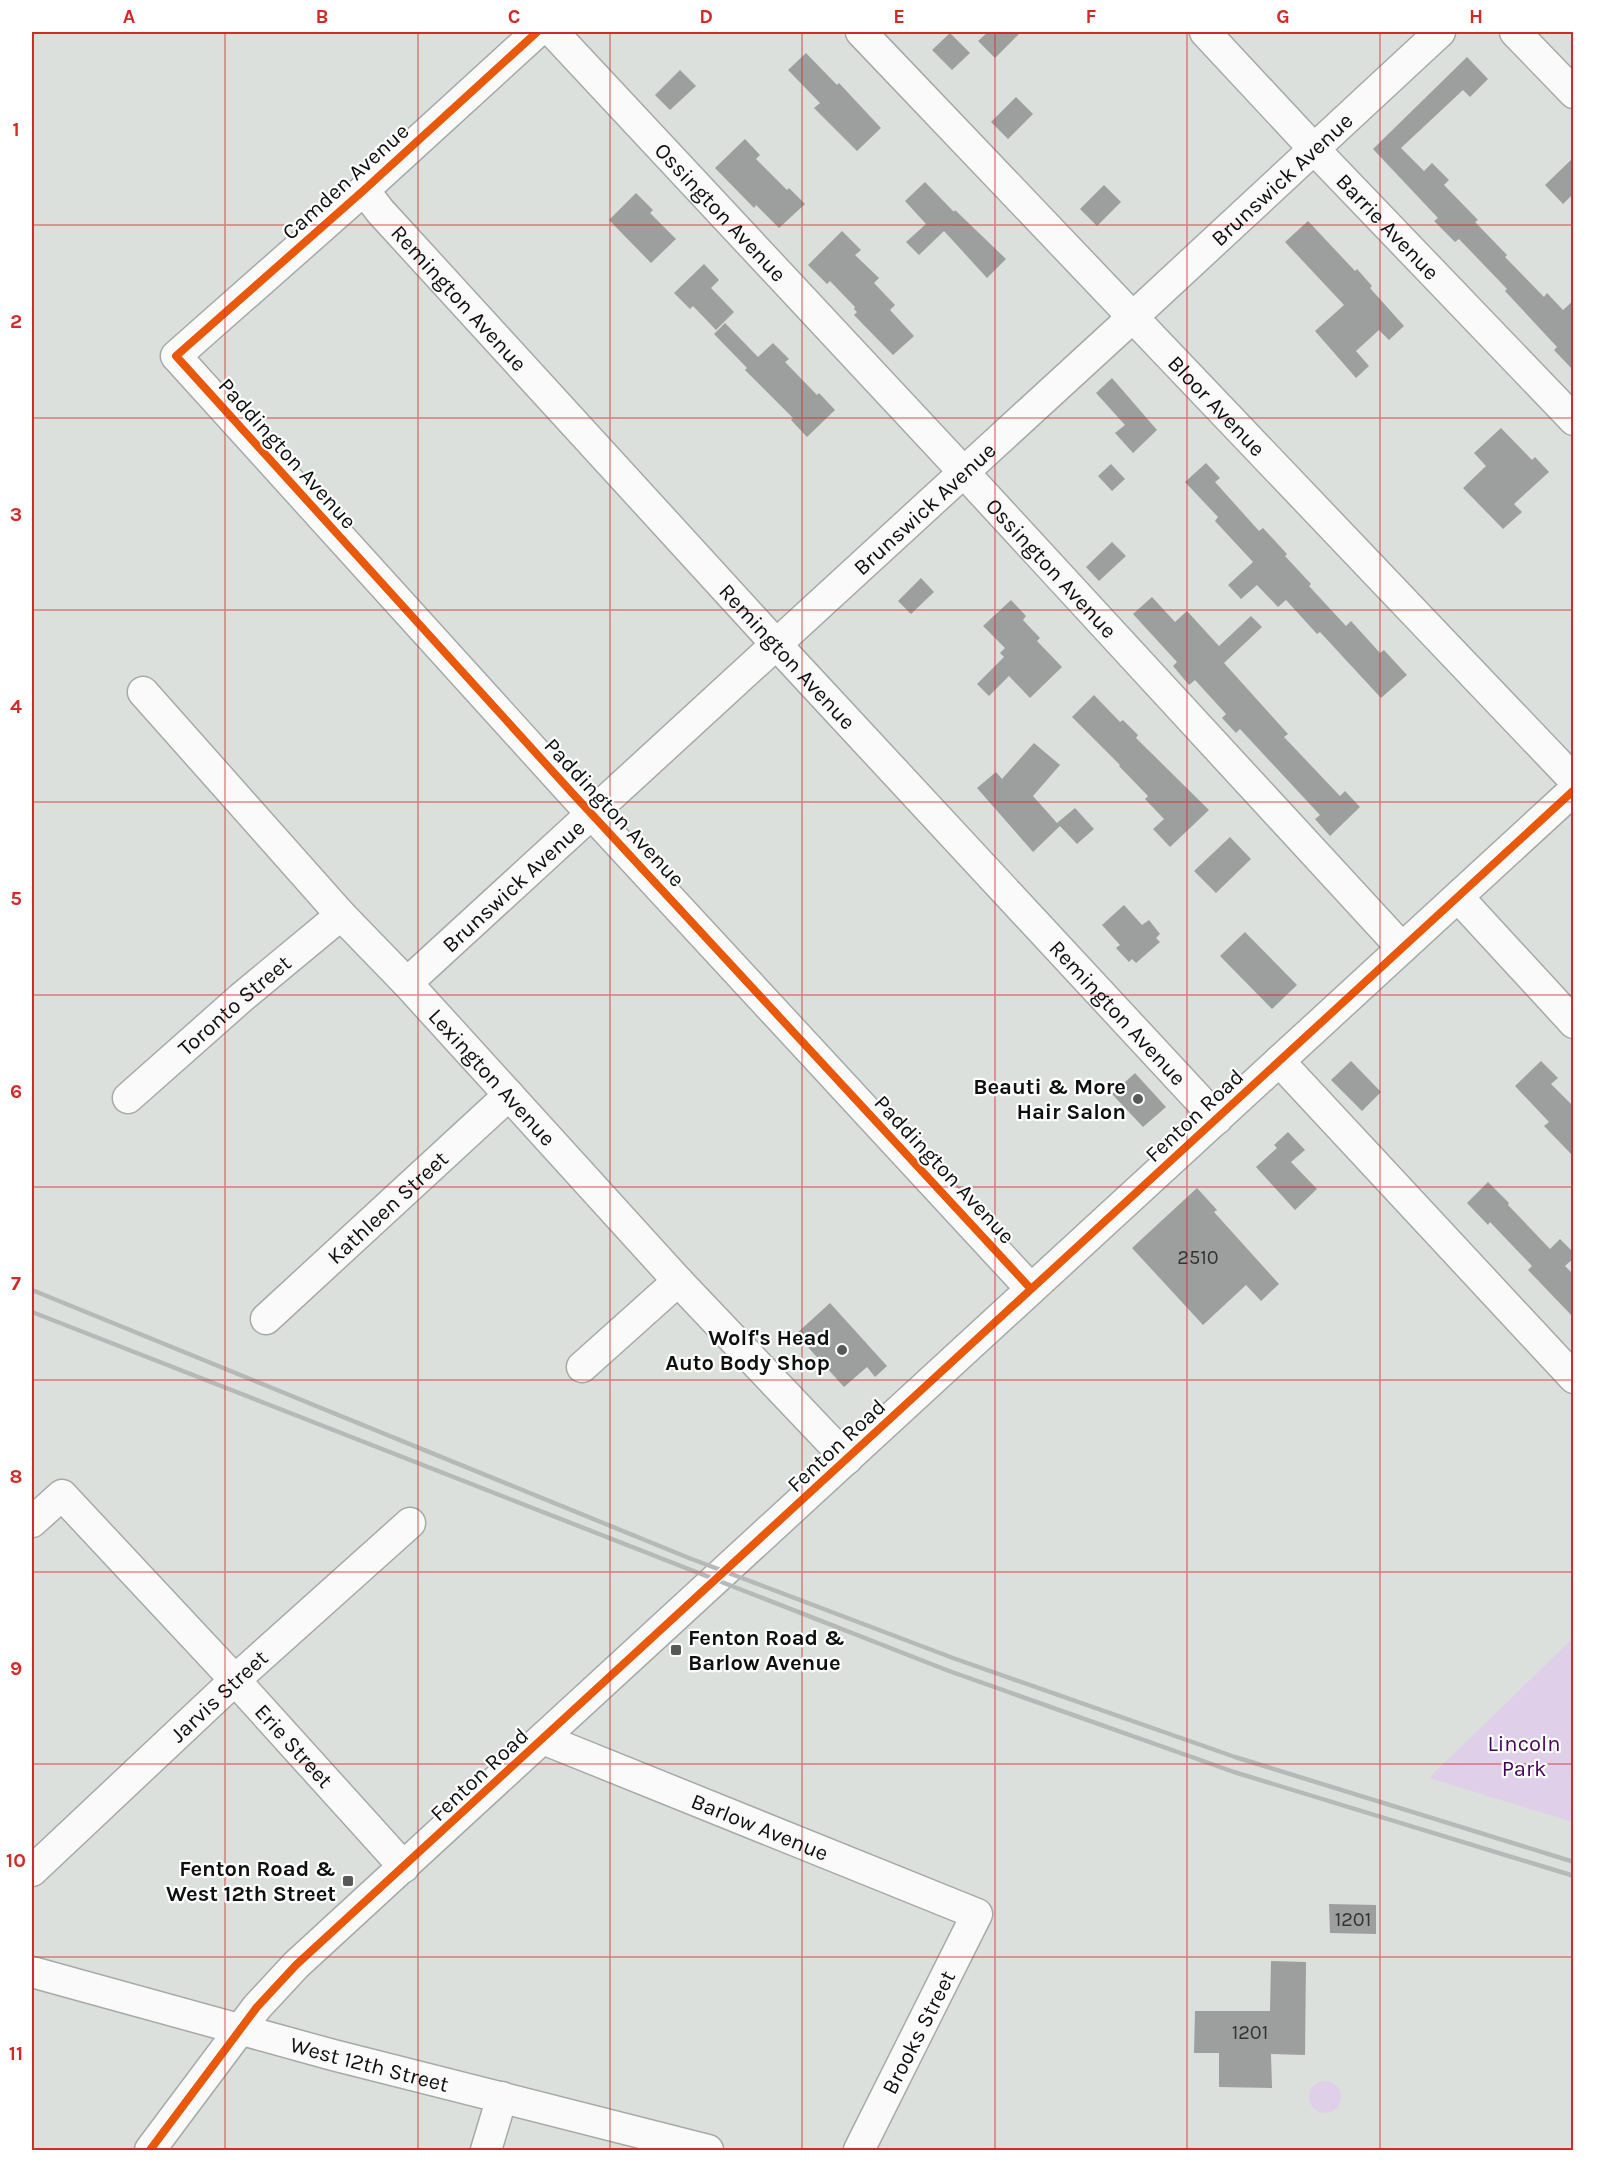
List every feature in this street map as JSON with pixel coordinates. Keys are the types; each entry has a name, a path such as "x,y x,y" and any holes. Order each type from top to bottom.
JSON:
{"street":[{"name":"Camden Avenue","path":"176,356 364,190 537,32"},
{"name":"Ossington Avenue","path":"553,32 963,471 1402,948"},
{"name":"Bloor Avenue","path":"861,32 1574,780"},
{"name":"Barrie Avenue","path":"1205,32 1574,420"},
{"name":"Brunswick Avenue","path":"406,983 592,815 1440,32"},
{"path":"1515,32 1574,93"},
{"name":"Remington Avenue","path":"364,190 380,211 776,644 1217,1119"},
{"name":"Paddington Avenue","path":"176,356 592,815 1031,1289"},
{"name":"Lexington Avenue","path":"143,692 341,915 678,1281 847,1459"},
{"name":"Fenton Road","path":"150,2151 257,2007 296,1965 1574,790"},
{"path":"1458,897 1574,1023"},
{"name":"Toronto Street","path":"128,1098 242,997 341,915"},
{"path":"1279,1061 1574,1378"},
{"name":"Kathleen Street","path":"266,1319 509,1095"},
{"path":"582,1367 678,1281"},
{"name":"Erie Street","path":"32,1522 62,1495 235,1680 404,1867"},
{"name":"Jarvis Street","path":"32,1871 235,1680 410,1523"},
{"name":"Barlow Avenue","path":"543,1739 977,1914"},
{"name":"Brooks Street","path":"859,2151 977,1914"},
{"name":"West 12th Street","path":"32,1972 239,2030 708,2151"},
{"path":"486,2151 502,2097"}],"green space":[{"name":"Lincoln Park","path":"1573,1638 1573,1822 1429,1778"},
{"path":"1325,2081 1336,2086 1341,2097 1336,2108 1325,2113 1314,2108 1309,2097 1314,2086"}],"building":[{"path":"988,32 1021,32 995,58 978,41"},
{"path":"950,33 970,53 952,70 932,50"},
{"path":"806,53 837,85 839,83 881,128 857,151 814,108 820,103 788,70"},
{"path":"1467,57 1488,79 1470,97 1463,90 1401,148 1424,171 1432,163 1449,180 1444,185 1478,220 1475,222 1507,255 1505,257 1544,297 1547,293 1563,310 1574,300 1574,371 1554,350 1557,347 1505,291 1507,289 1459,239 1455,242 1434,221 1438,218 1373,149"},
{"path":"680,70 696,86 670,110 655,95"},
{"path":"1016,97 1033,114 1008,139 991,122"},
{"path":"745,139 760,155 756,159 787,190 789,188 805,204 779,228 756,205 754,208 715,168"},
{"path":"1574,157 1574,193 1563,204 1545,185"},
{"path":"925,182 1006,259 987,278 944,231 919,255 906,242 926,224 905,201"},
{"path":"1104,185 1121,202 1097,226 1080,209"},
{"path":"636,193 653,210 650,213 676,239 651,263 609,220"},
{"path":"1308,221 1355,271 1357,269 1372,286 1370,288 1404,326 1389,340 1379,330 1356,351 1369,366 1356,378 1315,331 1344,305 1285,242"},
{"path":"842,231 861,250 855,255 879,278 874,283 895,305 890,310 914,336 893,355 854,315 857,312 855,307 830,281 827,284 808,265"},
{"path":"704,264 719,280 711,288 734,312 716,330 693,306 690,309 674,293"},
{"path":"725,323 758,357 773,343 789,359 785,362 835,410 807,437 791,420 793,418 745,370 747,368 714,334"},
{"path":"1112,378 1157,430 1133,453 1115,433 1125,425 1096,393"},
{"path":"1501,428 1532,460 1535,457 1549,472 1514,504 1522,512 1503,529 1463,488 1486,466 1474,453"},
{"path":"1206,463 1220,478 1215,482 1259,531 1263,528 1287,554 1285,556 1311,584 1309,586 1346,626 1351,621 1380,653 1384,650 1407,675 1381,698 1320,632 1317,634 1286,600 1278,607 1257,585 1241,599 1228,585 1253,562 1215,521 1218,517 1185,482"},
{"path":"1111,464 1125,479 1112,491 1098,476"},
{"path":"1112,542 1126,556 1099,581 1086,567"},
{"path":"921,578 934,592 911,614 898,601"},
{"path":"1152,597 1175,622 1187,611 1219,646 1251,616 1262,627 1224,663 1288,734 1284,737 1340,796 1345,791 1360,807 1330,836 1315,819 1320,815 1240,729 1236,733 1222,718 1226,714 1195,680 1189,685 1173,666 1177,662 1133,614"},
{"path":"1011,600 1026,616 1023,620 1040,638 1037,641 1062,667 1030,698 1009,676 989,696 977,684 1004,657 1000,653 1005,648 983,626"},
{"path":"1094,695 1120,722 1123,720 1138,735 1136,738 1209,810 1170,847 1153,829 1164,819 1145,799 1148,796 1072,717"},
{"path":"1034,743 1060,765 1033,796 1057,823 1075,808 1094,829 1077,844 1060,826 1033,852 977,788 996,772 1002,779"},
{"path":"1230,837 1251,859 1216,893 1194,871"},
{"path":"1124,905 1142,925 1149,920 1160,934 1156,938 1160,942 1136,963 1132,959 1129,962 1116,948 1120,945 1102,925"},
{"path":"1245,932 1297,985 1272,1009 1220,956"},
{"path":"1351,1061 1381,1092 1362,1111 1331,1080"},
{"path":"1541,1061 1558,1078 1551,1084 1574,1107 1574,1157 1544,1126 1549,1122 1515,1086"},
{"name":"Beauti & More Hair Salon","path":"1135,1073 1166,1107 1143,1127 1112,1094"},
{"path":"1288,1132 1305,1150 1291,1162 1317,1189 1295,1210 1256,1167 1277,1148 1274,1145"},
{"path":"1488,1182 1550,1249 1560,1239 1574,1253 1574,1258 1565,1266 1574,1275 1574,1318 1528,1270 1532,1266 1490,1222 1488,1225 1467,1203"},
{"path":"1197,1188 1217,1210 1214,1212 1279,1284 1261,1301 1246,1285 1203,1325 1132,1248"},
{"name":"Wolf's Head Auto Body Shop","path":"830,1303 887,1366 875,1377 867,1367 844,1387 796,1334"},
{"path":"1329,1904 1376,1905 1376,1934 1330,1933"},
{"path":"1271,1961 1306,1962 1305,2055 1271,2054 1272,2088 1219,2087 1219,2053 1194,2053 1195,2011 1270,2011"}],"railway":[{"path":"32,1290 689,1558 953,1658 1235,1757 1574,1862"},
{"path":"32,1312 949,1671 1234,1772 1574,1876"}],"cycle path":[{"path":"537,32 364,190 176,356 574,795 1031,1289"},
{"path":"150,2150 257,2007 296,1965 1574,790"}],"place":[{"name":"Beauti & More Hair Salon","path":"1138,1099"},
{"name":"Wolf's Head Auto Body Shop","path":"842,1350"},
{"name":"Fenton Road & Barlow Avenue","path":"676,1650"},
{"name":"Fenton Road & West 12th Street","path":"348,1881"}]}
